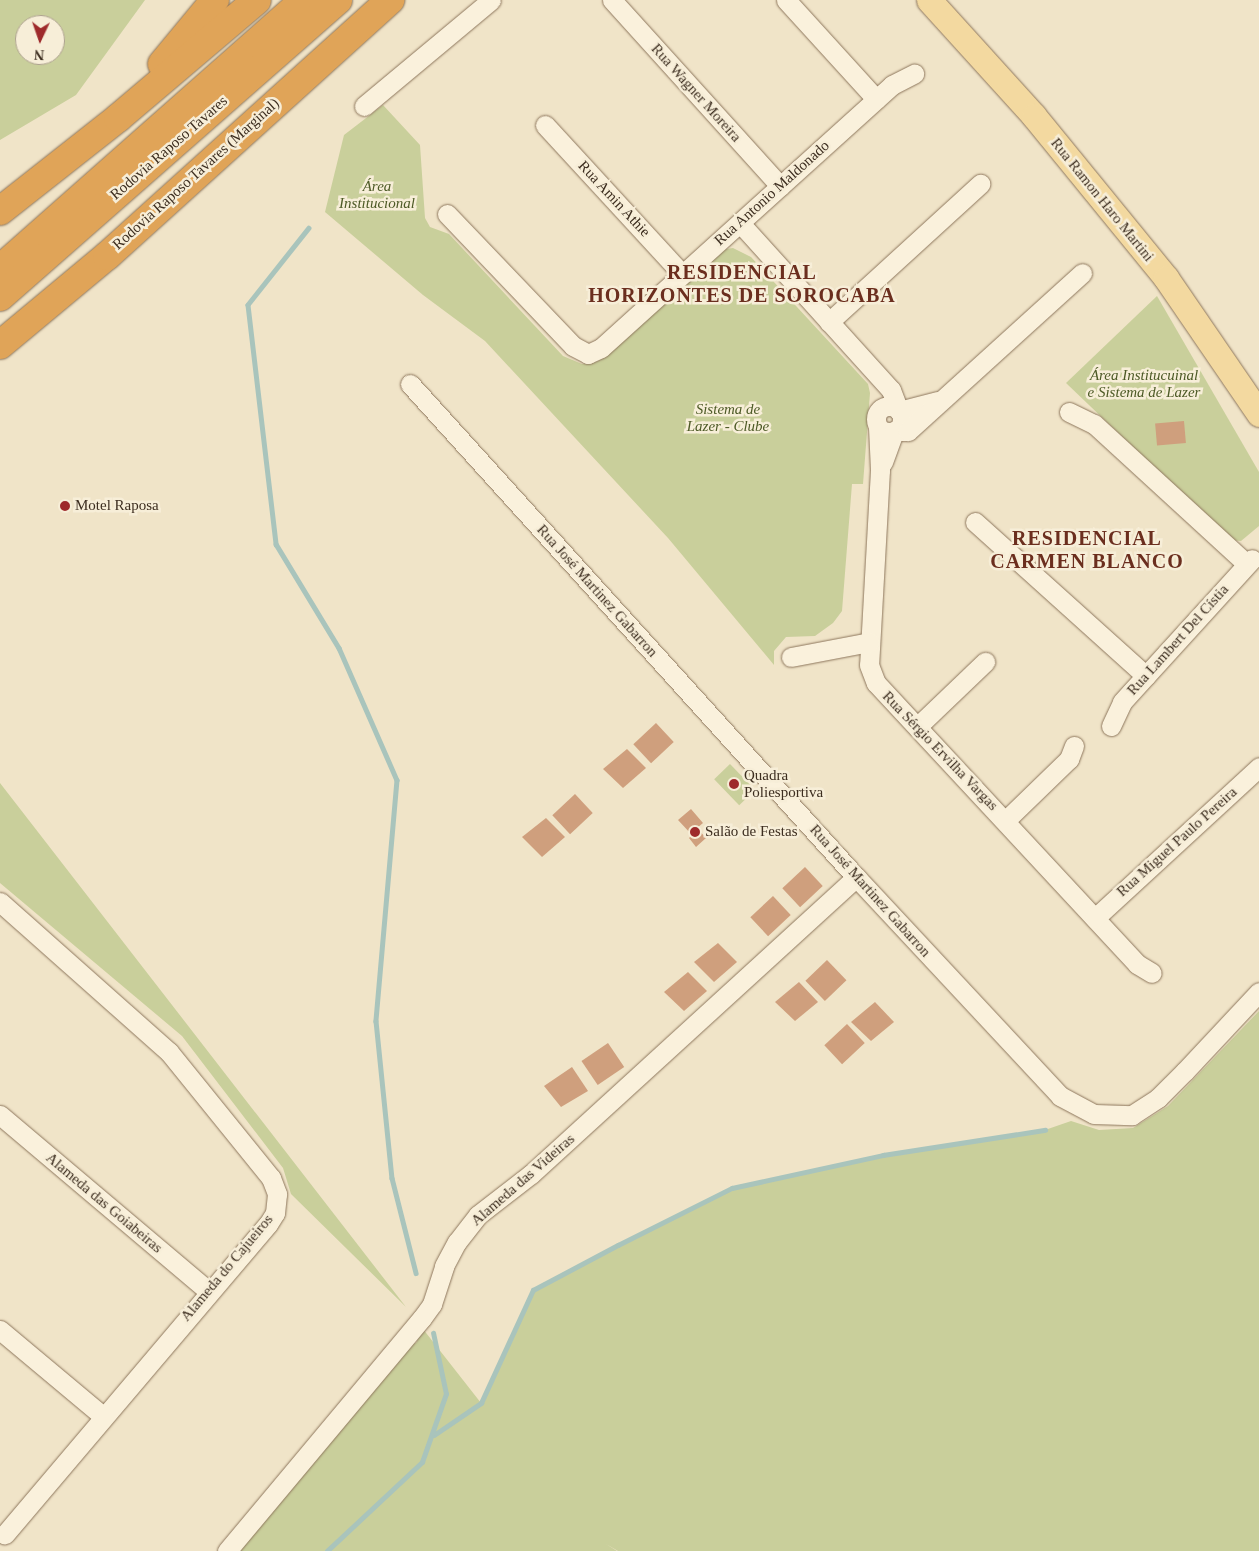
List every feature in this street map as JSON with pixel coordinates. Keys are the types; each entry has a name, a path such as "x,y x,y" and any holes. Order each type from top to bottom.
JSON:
{"highway":[{"path":"118,118 215,0"},
{"path":"0,211 118,118 257,0"},
{"name":"Rodovia Raposo Tavares","path":"0,269 304,0"},
{"name":"Rodovia Raposo Tavares","path":"0,297 338,0"},
{"name":"Rodovia Raposo Tavares (Marginal)","path":"0,345 107,256 390,0"},
{"path":"0,255 78,201"}],"main road":[{"name":"Rua Ramon Haro Martini","path":"929,0 1034,116 1166,278 1259,414"}],"street":[{"path":"364,106 491,0"},
{"name":"Rua Wagner Moreira","path":"612,0 780,186"},
{"path":"786,0 876,99"},
{"name":"Rua Antonio Maldonado","path":"447,214 573,346 588,354 601,348 892,85 914,74"},
{"name":"Rua Amin Athie","path":"546,125 682,274"},
{"path":"829,322 980,184"},
{"path":"740,223 876,372 891,390 899,411 940,400"},
{"path":"884,423 908,431 1082,273"},
{"name":"Rua Sérgio Ervilha Vargas","path":"876,372 884,423 869,665 876,683 1006,820 1137,964 1152,974"},
{"name":"Rua José Martinez Gabarron","path":"410,384 856,878 1060,1096 1094,1114 1132,1115 1158,1098 1259,992"},
{"name":"Rua Sérgio Ervilha Vargas","path":"884,423 902,422 899,411"},
{"name":"Rua Lambert Del Cístia","path":"1069,412 1094,424 1249,562 1122,702 1111,726"},
{"path":"975,522 1146,676"},
{"path":"792,657 870,642"},
{"path":"918,726 985,662"},
{"path":"1006,820 1069,759 1074,746"},
{"name":"Rua Miguel Paulo Pereira","path":"1095,918 1259,767"},
{"name":"Alameda das Videiras","path":"227,1551 422,1318 432,1304 444,1266 457,1242 478,1215 531,1174 856,878"},
{"name":"Alameda do Cajueiros","path":"0,902 169,1052 271,1178 277,1194 274,1213 5,1534"},
{"name":"Alameda das Goiabeiras","path":"0,1115 208,1291"},
{"path":"0,1330 102,1416"}],"green space":[{"path":"0,0 145,0 76,95 0,140"},
{"name":"Sistema de Lazer - Clube","path":"383,105 420,145 425,218 430,227 449,234 563,356 582,364 598,361 726,249 733,248 751,257 868,384 870,393 863,484 852,484 842,611 833,623 815,636 786,637 774,651 774,665 668,538 485,341 423,295 325,212 344,135"},
{"name":"Área Institucuinal e Sistema de Lazer","path":"1157,296 1259,472 1259,526 1241,541 1230,540 1066,383"},
{"name":"Quadra Poliesportiva","path":"730,764 755,790 739,805 714,779"},
{"path":"0,783 406,1307 291,1194 283,1168 182,1036 0,883"},
{"path":"1259,1011 1259,1551 618,1551 606,1544 617,1551 235,1551 408,1345 416,1343 423,1329 481,1403 533,1290 618,1245 732,1188 883,1155 1045,1130 1071,1121 1099,1130 1133,1128 1168,1106"}],"building":[{"path":"1184,421 1186,443 1157,445 1155,424"},
{"path":"656,723 674,742 651,763 633,744"},
{"path":"627,749 646,768 623,788 603,769"},
{"path":"575,794 593,813 570,834 552,815"},
{"name":"Salão de Festas","path":"691,809 703,823 697,828 706,838 696,847 689,838 692,835 678,820"},
{"path":"546,818 565,837 542,857 522,837"},
{"path":"805,867 823,886 800,907 782,888"},
{"path":"773,896 791,915 768,936 750,917"},
{"path":"718,943 737,962 714,982 694,962"},
{"path":"827,960 846,980 825,1001 805,981"},
{"path":"688,972 707,991 684,1011 664,992"},
{"path":"799,982 818,1002 795,1021 775,1002"},
{"path":"875,1002 894,1022 871,1041 851,1022"},
{"path":"847,1024 865,1043 842,1064 824,1045"},
{"path":"608,1043 624,1067 598,1085 581,1061"},
{"path":"572,1067 588,1091 561,1107 544,1086"}],"waterway":[{"path":"309,228 248,305 276,544 339,648 397,780 376,1021 392,1178 416,1273"},
{"path":"434,1435 481,1403 533,1290 732,1188 883,1155 1045,1130"},
{"path":"327,1551 422,1462 446,1394 433,1333"}],"place":[{"name":"Motel Raposa","path":"65,506"},
{"name":"Quadra Poliesportiva","path":"734,784"},
{"name":"Salão de Festas","path":"695,832"}],"district":[{"name":"RESIDENCIAL HORIZONTES DE SOROCABA","path":"742,284"},
{"name":"RESIDENCIAL CARMEN BLANCO","path":"1087,550"}],"park label":[{"name":"Área Institucional","path":"377,194"}]}
